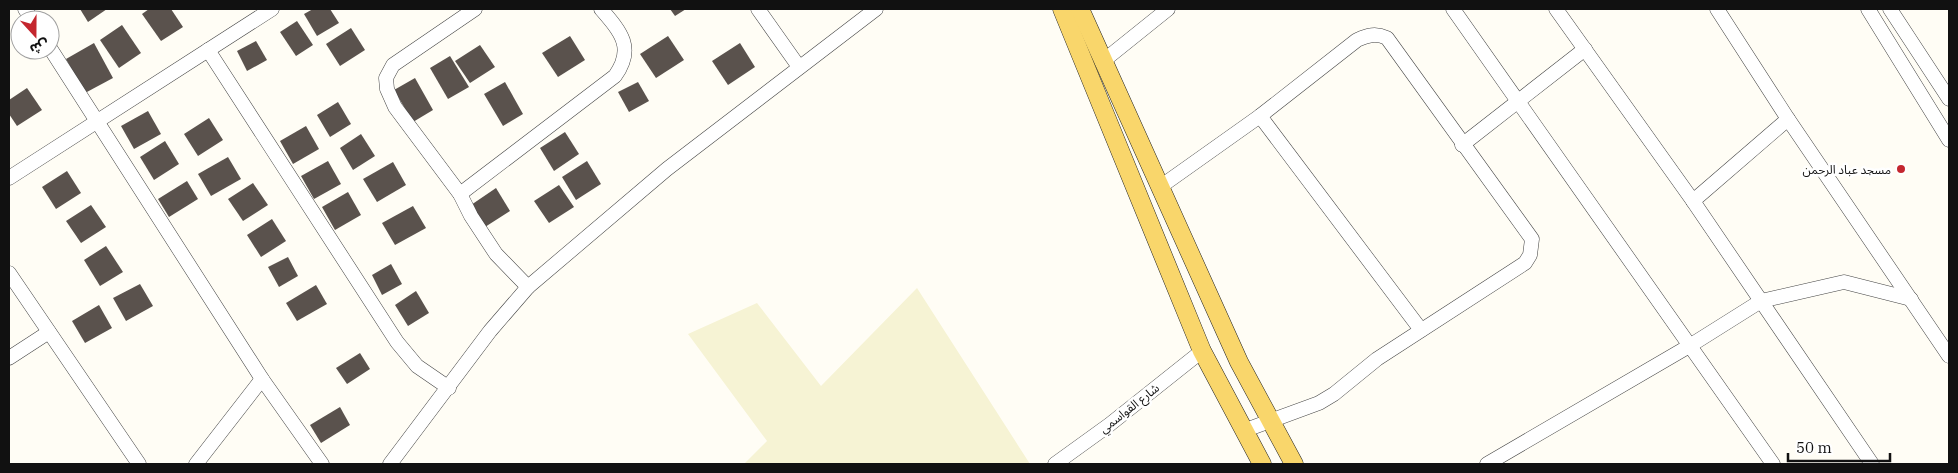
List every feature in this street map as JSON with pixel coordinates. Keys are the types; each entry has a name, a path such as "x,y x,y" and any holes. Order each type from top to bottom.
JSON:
{"main road":[{"path":"1062,9 1202,351 1262,464"},
{"path":"1080,9 1102,62 1239,362 1294,464"},
{"path":"1160,245 1181,236"}],"street":[{"path":"9,178 272,9"},
{"path":"476,9 392,65 386,78 387,89 394,107 460,194 471,216 496,254 528,287"},
{"path":"460,194 615,76 623,64 624,42 618,29 601,9"},
{"path":"758,9 799,67"},
{"path":"390,464 490,331 528,287 667,169 876,9"},
{"path":"1102,62 1168,9"},
{"path":"1453,9 1773,464"},
{"path":"1556,9 1693,201 1872,464"},
{"path":"1717,9 1788,119 1949,356"},
{"path":"1868,9 1949,140"},
{"path":"1890,9 1949,97"},
{"path":"1160,187 1260,116 1358,40 1365,36 1380,35 1386,38 1462,145 1528,231 1533,245 1524,263 1377,359 1334,394 1308,408 1243,430"},
{"path":"208,50 397,342 417,366 449,388"},
{"path":"1462,145 1585,50"},
{"path":"58,60 262,379 322,464"},
{"path":"1260,116 1421,330"},
{"path":"1693,201 1788,119"},
{"path":"9,273 139,464"},
{"path":"1487,464 1691,345 1761,301 1844,282 1911,300"},
{"path":"9,358 49,332"},
{"name":"شارع القواسمي","path":"1055,464 1109,425 1202,351"},
{"path":"196,464 262,379"}],"shaded area":[{"path":"917,288 1030,464 744,464 767,441 688,334 757,303 821,386"}],"building":[{"path":"80,9 107,9 88,22"},
{"path":"149,9 171,9 183,27 161,41 142,14"},
{"path":"313,9 330,9 339,23 317,36 304,14"},
{"path":"670,9 686,9 675,16"},
{"path":"297,21 313,45 296,56 280,32"},
{"path":"122,25 141,53 119,68 100,40"},
{"path":"351,28 365,50 340,66 326,44"},
{"path":"570,36 585,60 558,77 542,53"},
{"path":"668,36 684,60 656,78 640,54"},
{"path":"256,41 267,60 247,71 237,51"},
{"path":"94,43 113,78 85,93 66,59"},
{"path":"740,43 755,67 728,85 712,61"},
{"path":"480,45 495,67 470,83 455,61"},
{"path":"450,56 469,87 448,99 430,68"},
{"path":"415,78 433,110 413,122 394,90"},
{"path":"505,82 523,114 503,126 484,94"},
{"path":"638,82 649,101 629,112 618,92"},
{"path":"27,88 42,110 17,126 9,114 9,100"},
{"path":"338,102 351,124 330,137 317,115"},
{"path":"148,111 161,134 134,149 121,126"},
{"path":"209,118 223,140 198,156 184,134"},
{"path":"306,126 319,149 293,164 280,141"},
{"path":"565,132 579,154 554,171 540,148"},
{"path":"361,134 375,156 353,170 340,148"},
{"path":"165,141 179,164 154,180 140,157"},
{"path":"228,157 241,179 211,196 198,174"},
{"path":"328,161 341,184 314,199 301,176"},
{"path":"587,161 601,184 576,200 562,177"},
{"path":"393,162 406,185 377,202 363,179"},
{"path":"67,171 81,193 56,209 42,187"},
{"path":"187,181 198,199 169,217 158,199"},
{"path":"253,183 268,205 243,221 228,199"},
{"path":"559,185 574,207 549,223 534,201"},
{"path":"496,188 510,211 485,227 471,205"},
{"path":"348,192 361,215 335,230 322,207"},
{"path":"91,205 106,227 81,243 66,221"},
{"path":"413,206 426,228 395,245 382,223"},
{"path":"272,219 286,241 261,257 247,235"},
{"path":"106,246 123,272 100,286 84,260"},
{"path":"288,257 298,276 279,287 268,267"},
{"path":"391,264 402,284 382,295 372,275"},
{"path":"140,284 153,306 126,321 113,298"},
{"path":"316,285 327,304 297,321 286,303"},
{"path":"416,291 429,313 408,326 395,305"},
{"path":"99,305 112,328 85,343 72,321"},
{"path":"360,353 370,369 347,384 336,368"},
{"path":"340,407 350,425 321,443 310,425"}],"place":[{"name":"مسجد عباد الرحمن","path":"1901,169"}]}
